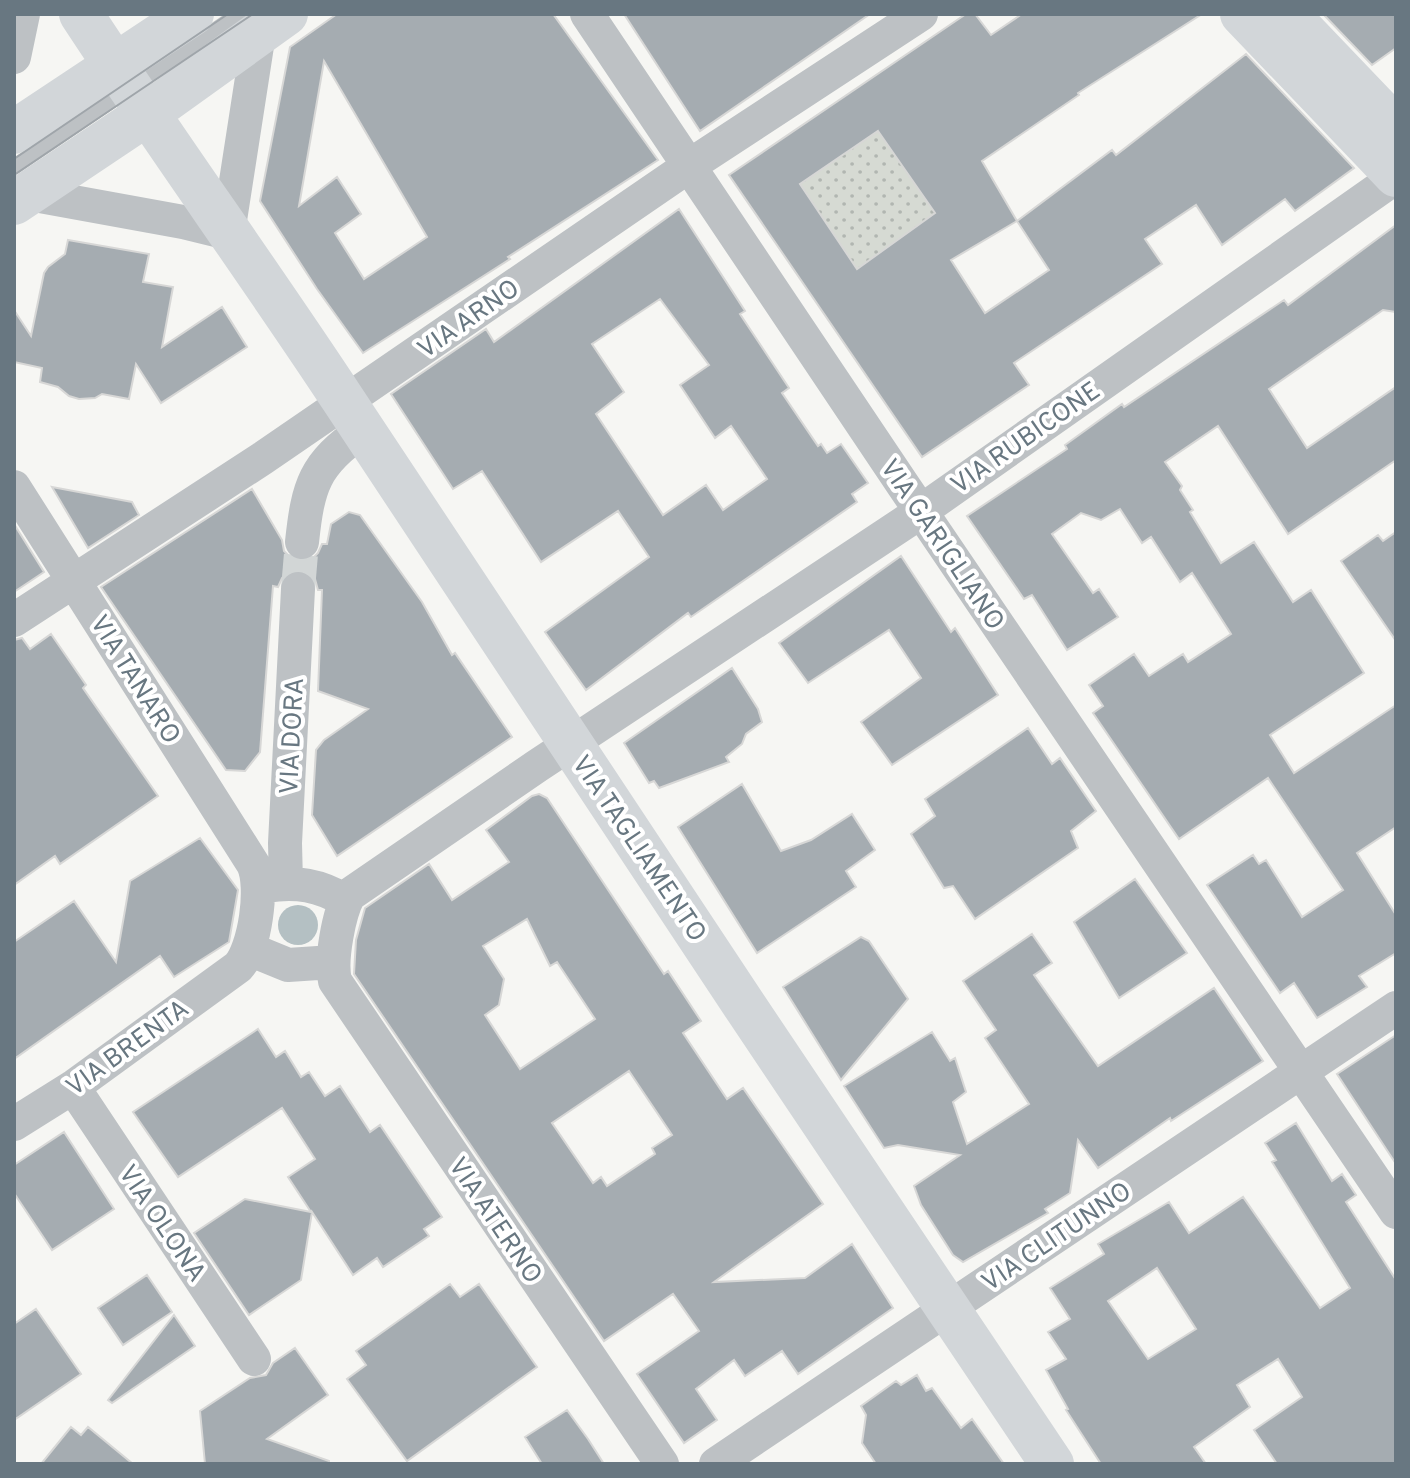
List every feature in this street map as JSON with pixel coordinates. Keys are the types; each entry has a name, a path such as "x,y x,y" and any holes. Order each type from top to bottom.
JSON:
{"street":[{"path":"14,57 23,14"},
{"name":"VIA TAGLIAMENTO","path":"81,14 1052,1464"},
{"path":"19,188 130,89 192,14"},
{"name":"VIA GARIGLIANO","path":"587,14 1396,1212"},
{"name":"VIA ARNO","path":"14,620 74,578 263,458 353,416 689,166 921,14"},
{"path":"1242,14 1396,176"},
{"path":"1287,14 1396,128"},
{"path":"14,132 130,89 261,20"},
{"path":"19,188 228,233 261,20"},
{"name":"VIA RUBICONE","path":"570,745 921,511 1396,176"},
{"path":"302,542 307,500 315,477 335,452 353,416"},
{"name":"VIA TANARO","path":"14,487 268,881"},
{"name":"VIA DORA","path":"243,958 268,881 285,843 298,589"},
{"path":"243,958 333,968 350,895 570,745"},
{"path":"268,881 350,895"},
{"name":"VIA BRENTA","path":"14,1124 73,1087 243,958"},
{"name":"VIA ATERNO","path":"333,968 338,986 662,1464"},
{"name":"VIA CLITUNNO","path":"716,1464 1396,1008"},
{"name":"VIA OLONA","path":"73,1087 254,1359"}],"shaded area":[{"path":"878,131 935,213 857,269 800,184"},
{"path":"298,905 312,911 318,925 312,939 298,945 284,939 278,925 284,911"}],"building":[{"path":"337,14 553,14 658,160 363,353 260,201 290,47","holes":["324,61 427,237 364,279 335,233 361,214 337,177 299,206"]},
{"path":"624,14 870,14 700,131"},
{"path":"966,14 975,14 991,35 1022,14 1202,14 1078,93 982,161 1017,221 1112,150 1116,155 1246,54 1354,168 1295,211 1285,199 1222,245 1196,205 1145,239 1162,264 1014,363 1029,385 922,457 729,175","holes":["878,131 935,213 857,269 800,184","1017,221 1049,270 985,313 951,260"]},
{"path":"1323,14 1396,14 1396,48 1372,65"},
{"path":"679,209 745,311 740,314 789,388 782,393 818,446 821,444 827,453 841,444 868,483 852,494 857,502 691,617 688,613 586,690 545,632 649,557 618,511 541,562 482,471 453,489 391,394 486,329 494,342","holes":["660,299 709,365 680,385 715,438 731,426 767,479 723,510 706,485 663,515 596,414 624,392 592,344"]},
{"path":"1396,225 1396,312 1383,310 1269,389 1307,448 1396,387 1396,460 1288,534 1218,426 1165,462 1182,486 1180,490 1193,510 1190,512 1221,563 1254,542 1293,602 1311,590 1364,673 1270,735 1294,773 1396,705 1396,827 1357,853 1396,915 1396,953 1359,976 1367,987 1317,1018 1294,983 1280,993 1207,885 1253,855 1259,864 1266,860 1302,917 1343,890 1268,778 1179,839 1093,713 1103,706 1089,685 1134,654 1149,676 1183,654 1188,662 1231,634 1192,573 1180,582 1151,537 1142,543 1120,509 1101,520 1081,513 1052,534 1093,593 1099,589 1118,617 1067,650 1032,595 1024,599 967,516 1067,449 1065,445 1122,404 1124,407 1284,300 1288,305"},
{"path":"68,240 149,254 143,282 173,287 162,347 222,307 247,347 161,403 136,364 129,399 102,394 95,398 79,399 58,387 40,382 42,368 14,362 14,310 31,336 44,273 65,254"},
{"path":"52,487 132,502 139,515 88,548"},
{"path":"252,489 282,540 284,551 299,562 311,560 322,544 327,544 331,524 349,512 360,515 422,602 452,655 455,653 512,737 337,856 312,815 316,750 324,740 368,709 318,691 322,590 318,590 315,579 308,572 298,569 288,572 278,587 273,586 260,752 245,771 226,770 101,587"},
{"path":"14,524 44,572 14,592"},
{"path":"1396,532 1396,641 1341,561 1378,535 1383,541"},
{"path":"901,556 951,632 955,628 998,695 892,765 861,722 921,678 889,630 808,683 779,643"},
{"path":"51,634 86,685 83,688 158,796 60,864 55,856 14,885 14,640 22,638 30,649"},
{"path":"732,668 758,709 762,722 746,734 742,744 726,757 729,762 659,788 654,781 649,783 624,743"},
{"path":"1028,728 1052,764 1060,758 1096,811 1071,831 1078,848 975,919 953,886 944,888 911,834 935,816 925,799"},
{"path":"742,784 781,851 811,840 852,814 875,850 846,871 856,887 757,953 678,827"},
{"path":"539,794 547,798 664,974 668,971 701,1021 683,1033 727,1099 743,1088 823,1204 714,1282 805,1278 852,1244 893,1308 798,1374 782,1351 745,1376 734,1360 696,1389 717,1420 684,1443 637,1374 699,1331 673,1294 604,1341 354,974 356,940 365,908 429,864 452,900 509,862 486,830","holes":["527,919 550,966 557,962 595,1019 520,1069 485,1015 499,1005 504,979 483,946","629,1071 672,1135 652,1148 655,1154 607,1186 601,1177 593,1183 552,1123"]},
{"path":"200,838 238,890 229,942 174,977 160,956 14,1059 14,942 74,901 116,962 130,881"},
{"path":"1135,879 1187,953 1119,998 1074,922"},
{"path":"1032,934 1052,963 1034,975 1098,1066 1214,988 1263,1061 1171,1121 1170,1118 1098,1168 1078,1140 1070,1193 1045,1209 1048,1213 963,1262 953,1255 921,1205 914,1186 960,1155 898,1145 884,1148 844,1086 932,1032 950,1061 955,1058 966,1092 953,1102 967,1144 1029,1104 985,1038 996,1030 963,981"},
{"path":"861,937 869,941 908,999 841,1080 783,987"},
{"path":"258,1029 276,1057 285,1051 301,1077 309,1072 325,1096 340,1086 370,1132 380,1125 442,1217 424,1229 429,1236 383,1267 377,1258 353,1275 312,1212 301,1280 249,1315 194,1233 245,1199 311,1212 288,1177 315,1159 282,1108 178,1177 133,1112"},
{"path":"1396,1035 1396,1164 1337,1074"},
{"path":"1296,1123 1332,1181 1342,1174 1356,1195 1346,1202 1396,1280 1396,1464 1277,1464 1254,1430 1302,1397 1278,1359 1237,1385 1250,1407 1194,1447 1206,1464 1101,1464 1066,1410 1046,1370 1066,1359 1048,1332 1070,1319 1050,1288 1104,1254 1098,1244 1169,1202 1189,1233 1243,1197 1320,1308 1350,1288 1272,1162 1276,1160 1265,1143","holes":["1157,1268 1196,1329 1148,1359 1108,1301"]},
{"path":"64,1132 114,1209 52,1250 14,1193 14,1165"},
{"path":"147,1275 172,1312 123,1345 98,1308"},
{"path":"450,1284 460,1297 479,1284 537,1367 407,1461 347,1379 366,1365 356,1351"},
{"path":"36,1309 81,1374 14,1420 14,1324"},
{"path":"174,1315 195,1346 112,1403 108,1400"},
{"path":"295,1348 328,1395 267,1439 329,1461 329,1464 205,1464 200,1411 250,1378 266,1375 273,1363"},
{"path":"917,1375 926,1391 932,1388 961,1428 972,1419 1004,1464 876,1464 862,1443 866,1415 861,1406 896,1381 901,1385"},
{"path":"567,1410 604,1464 542,1464 525,1437"},
{"path":"71,1427 81,1435 88,1427 133,1464 41,1464"}],"tunnel":[{"path":"298,589 302,542"}],"tram line":[{"path":"14,159 228,14"},
{"path":"14,175 253,14"}]}
